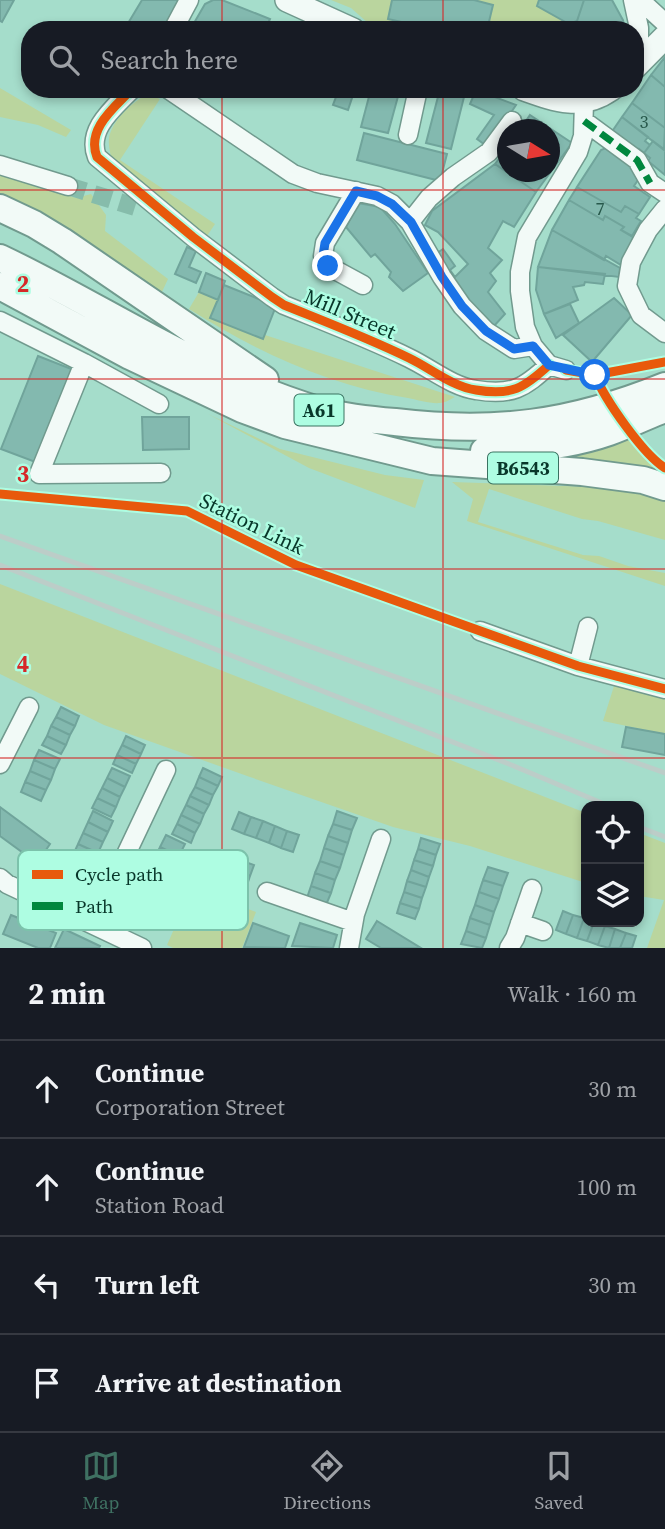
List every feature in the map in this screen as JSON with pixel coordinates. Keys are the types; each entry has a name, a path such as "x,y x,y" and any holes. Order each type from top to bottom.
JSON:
{"highway":[{"path":"0,208 34,224 62,242 296,401"},
{"name":"A61","path":"0,258 211,369 322,411 369,419 485,428 555,420 635,398 665,386"},
{"name":"A61","path":"0,286 130,356 242,409 314,433 381,447 465,452 533,448 608,432 665,409"},
{"name":"B6543","path":"381,447 432,461 582,472 643,480 665,487"}],"main road":[{"path":"287,0 333,21"},
{"path":"644,58 665,37"},
{"path":"550,98 584,111 600,98"}],"street":[{"path":"178,21 189,0"},
{"path":"634,0 638,21"},
{"path":"640,0 665,23"},
{"name":"Mill Street","path":"124,98 103,120 94,135 93,148 97,157 183,228 284,305 406,356 458,385 475,390 496,391 524,387 549,365"},
{"path":"182,98 293,174 317,183 377,196 392,204 411,222 442,277 486,331 514,349 533,346"},
{"path":"408,135 416,98"},
{"path":"584,111 636,160 658,188"},
{"path":"566,370 549,365 533,346 526,327 520,291 522,251 527,237 578,152 583,136 584,111"},
{"path":"411,222 429,198 489,152 497,141"},
{"path":"0,165 68,186"},
{"path":"356,191 325,243 323,256 328,266 363,285"},
{"path":"665,209 648,230 631,262 627,286 641,315 665,333"},
{"path":"0,321 159,404"},
{"path":"83,363 39,474 161,473"},
{"path":"578,666 587,628"},
{"path":"480,631 578,666 665,689"},
{"path":"0,764 29,707"},
{"path":"128,850 166,770"},
{"path":"349,948 353,922 381,839"},
{"path":"0,878 18,889"},
{"path":"509,948 532,889"},
{"path":"267,891 353,922"},
{"path":"520,923 543,931"},
{"path":"105,930 142,948"}],"green space":[{"path":"331,0 392,0 388,19 397,21 366,21 351,8"},
{"path":"474,0 539,0 537,6 564,21 489,21 493,5"},
{"path":"0,88 71,130 66,137 38,125 0,117"},
{"path":"141,98 160,99 120,160 215,224 205,239 112,162 109,142 111,132 118,119"},
{"path":"0,173 76,198 91,194 106,215 105,231 168,279 161,294 63,228 0,195"},
{"path":"199,292 218,300 211,318 262,339 265,335 455,397 442,403 424,402 350,385 294,365 240,339 189,309"},
{"path":"208,414 280,449 385,475 424,480 415,508 309,468"},
{"path":"629,433 645,455 665,473 533,462"},
{"path":"452,482 620,488 665,500 665,540 582,519 489,489 478,522 583,555 599,556 628,566 665,573 665,586 467,521 473,499"},
{"path":"0,584 581,811 581,881 470,846 393,827 104,725 0,674"},
{"path":"614,686 665,699 665,734 603,721"},
{"path":"644,835 665,843 665,948 647,948 664,900 644,897"},
{"path":"248,909 256,912 242,948 173,948 167,945 174,930 248,930"}],"building":[{"path":"0,0 14,0 2,22 0,21"},
{"path":"142,0 179,0 168,21 129,21"},
{"path":"222,0 270,19 195,21 205,4"},
{"path":"392,0 474,0 493,5 489,21 388,19"},
{"path":"539,0 584,0 577,21 564,21 537,6"},
{"path":"584,0 612,0 623,21 577,21"},
{"path":"665,57 665,87 651,75"},
{"path":"651,75 665,87 665,128 632,103 635,98 644,98 644,85"},
{"path":"336,98 352,98 348,110 333,105"},
{"path":"369,98 398,98 388,133 361,127"},
{"path":"438,98 464,98 451,149 426,143"},
{"path":"473,98 497,98 516,105 507,119 497,119 497,134 488,147 477,139 494,115 470,104"},
{"path":"632,103 665,128 664,150 622,117"},
{"path":"622,117 648,137 645,141 650,145 644,153 639,149 635,154 611,133"},
{"path":"364,133 447,154 440,181 357,160"},
{"path":"560,135 572,143 560,159"},
{"path":"653,141 665,150 665,175 648,161 650,158 644,153"},
{"path":"612,149 642,174 634,186 650,197 639,214 625,206 621,212 577,187 601,150"},
{"path":"495,164 497,182 521,182 536,192 514,227 503,221 488,248 502,260 490,273 496,281 488,292 505,314 494,326 451,283 434,255 443,249 455,266 450,270 455,277 468,264 438,232 425,225 432,211"},
{"path":"521,182 543,182 536,192"},
{"path":"577,187 621,212 625,206 639,214 636,218 641,221 632,236 621,230 624,227 605,216 603,220 569,200"},
{"path":"569,200 603,220 605,216 624,227 621,230 636,239 621,265 606,256 604,260 552,230"},
{"path":"358,203 380,207 395,224 428,273 403,291 389,277 391,272 375,254 371,257 346,227"},
{"path":"552,230 620,268 619,277 538,267"},
{"path":"187,247 196,251 189,267 201,272 196,283 175,274"},
{"path":"538,267 605,274 603,284 585,282 584,285 573,287 578,300 544,314 536,290"},
{"path":"206,273 225,281 218,300 199,292"},
{"path":"224,285 276,306 263,339 210,318"},
{"path":"614,298 632,315 592,362 563,335"},
{"path":"570,304 579,323 556,338 544,314"},
{"path":"38,356 74,370 38,463 1,449"},
{"path":"142,417 189,417 189,449 143,450"},
{"path":"61,707 79,716 75,726 56,717"},
{"path":"56,717 75,726 70,735 51,726"},
{"path":"51,726 70,735 66,745 47,736"},
{"path":"626,727 665,734 665,755 622,747"},
{"path":"47,736 66,745 61,754 42,745"},
{"path":"126,736 145,745 141,754 122,745"},
{"path":"122,745 141,754 136,764 117,755"},
{"path":"39,750 60,759 55,769 34,760"},
{"path":"117,755 136,764 132,773 113,764"},
{"path":"34,760 55,769 51,780 30,771"},
{"path":"112,768 130,776 125,787 107,778"},
{"path":"203,768 222,777 218,786 199,777"},
{"path":"30,771 51,780 46,790 25,782"},
{"path":"199,777 218,786 213,795 195,787"},
{"path":"107,778 125,787 120,797 102,788"},
{"path":"25,782 46,790 41,801 21,792"},
{"path":"195,787 213,795 209,805 190,796"},
{"path":"102,788 120,797 116,807 97,798"},
{"path":"190,796 209,805 204,814 186,805"},
{"path":"97,798 116,807 111,817 92,808"},
{"path":"186,805 204,814 200,824 181,815"},
{"path":"0,807 50,844 46,850 19,850 0,836"},
{"path":"93,811 113,821 108,832 88,822"},
{"path":"337,811 357,818 352,830 333,824"},
{"path":"239,812 251,817 244,834 232,829"},
{"path":"181,815 200,824 195,833 177,824"},
{"path":"251,817 263,821 256,838 244,834"},
{"path":"263,821 275,826 269,843 256,838"},
{"path":"88,822 108,832 103,842 83,833"},
{"path":"177,824 195,833 191,843 172,834"},
{"path":"333,824 352,830 348,843 328,836"},
{"path":"275,826 287,831 281,848 269,843"},
{"path":"287,831 299,835 293,852 281,848"},
{"path":"83,833 103,842 99,850 91,850 78,844"},
{"path":"166,835 185,844 182,850 166,850 160,847"},
{"path":"328,836 348,843 344,855 324,848"},
{"path":"421,838 440,844 436,855 418,849"},
{"path":"78,844 91,850 75,850"},
{"path":"324,848 344,855 340,868 320,861"},
{"path":"418,849 436,855 433,866 414,860"},
{"path":"414,860 433,866 429,877 411,870"},
{"path":"320,861 340,868 335,880 315,873"},
{"path":"248,863 254,865 248,875"},
{"path":"488,867 508,873 503,886 483,880"},
{"path":"411,870 429,877 426,887 407,881"},
{"path":"315,873 335,880 331,893 311,886"},
{"path":"483,880 503,886 499,899 479,892"},
{"path":"407,881 426,887 422,898 404,892"},
{"path":"311,886 331,893 326,905 307,898"},
{"path":"404,892 422,898 419,909 400,903"},
{"path":"479,892 499,899 494,912 475,905"},
{"path":"400,903 419,909 415,919 397,913"},
{"path":"475,905 494,912 490,925 470,918"},
{"path":"563,911 573,915 566,934 556,930"},
{"path":"11,915 18,918 18,930 48,930 56,933 50,948 38,948 3,934"},
{"path":"573,915 581,917 577,938 566,934"},
{"path":"470,918 490,925 486,938 466,931"},
{"path":"377,921 421,948 381,948 366,939"},
{"path":"253,923 289,936 285,948 244,947"},
{"path":"300,923 337,935 333,948 292,946"},
{"path":"581,927 592,927 587,941 577,938"},
{"path":"592,927 605,927 598,945 587,941"},
{"path":"605,927 615,929 609,948 598,945"},
{"path":"615,929 626,933 620,948 609,948"},
{"path":"64,930 100,946 99,948 55,948"},
{"path":"466,931 486,938 482,948 461,944"},
{"path":"626,933 636,936 632,948 620,948"}],"tunnel":[{"path":"68,186 135,207"}],"railway":[{"path":"0,536 665,773"},
{"path":"0,565 597,801"},
{"path":"644,829 665,837"}],"marked path":[{"path":"584,121 637,160 650,183"}],"cycle path":[{"path":"123,98 98,128 95,137 97,157 193,237 284,305 394,351 467,388 488,392 508,391 524,385 549,365"},
{"path":"566,370 595,375 665,362"},
{"path":"595,375 626,426 646,451 665,468"},
{"name":"Station Link","path":"0,494 187,511 296,565 578,666 665,689"}],"route":[{"path":"328,266 323,256 325,243 356,191 377,196 392,204 411,222 442,277 462,306 486,331 514,349 533,346 549,365 595,375"}]}
